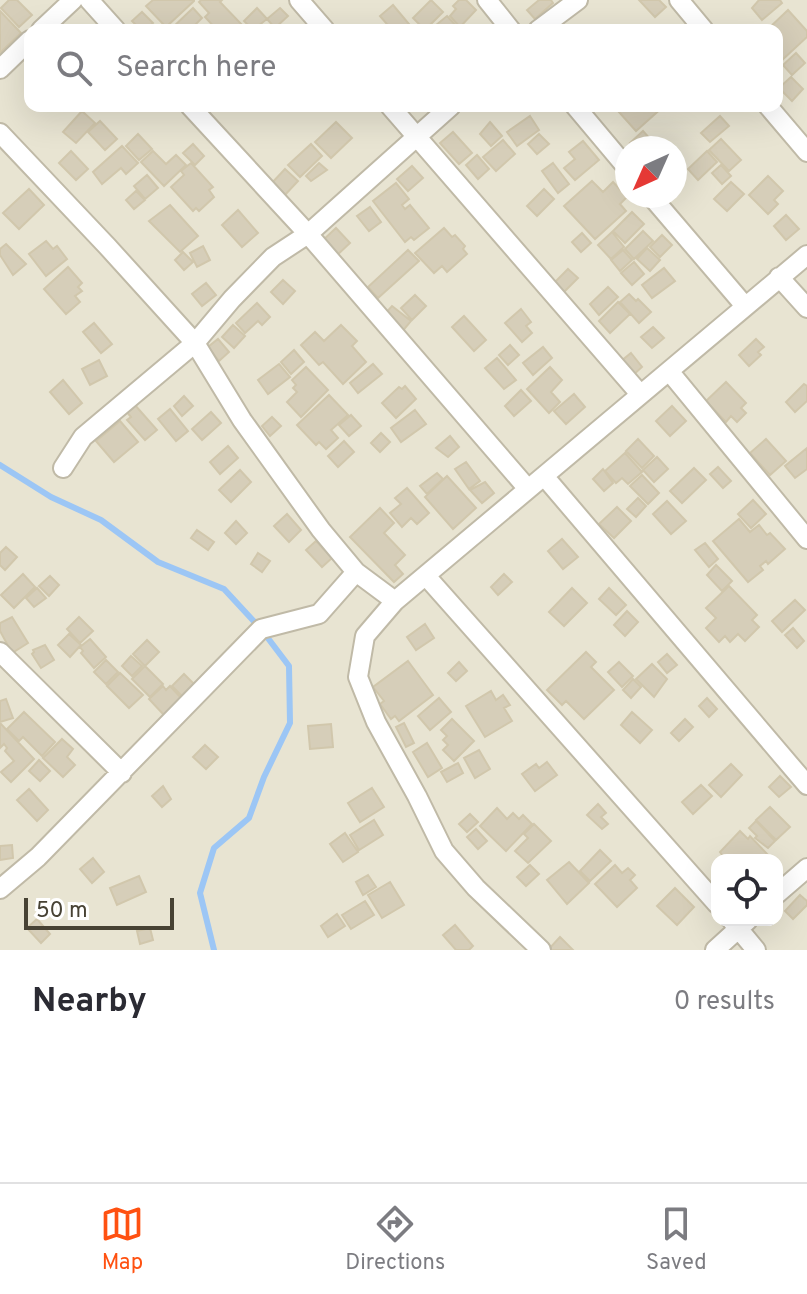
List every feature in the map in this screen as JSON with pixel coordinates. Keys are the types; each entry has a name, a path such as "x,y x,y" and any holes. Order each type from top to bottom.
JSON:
{"street":[{"path":"47,24 73,0"},
{"path":"89,0 111,24"},
{"path":"299,0 320,24"},
{"path":"487,0 506,24"},
{"path":"546,24 578,0"},
{"path":"679,0 699,24"},
{"path":"0,69 24,46"},
{"path":"196,112 308,234 528,489"},
{"path":"395,112 640,394"},
{"path":"63,468 83,437 195,343 273,257 308,234 444,112"},
{"path":"580,112 615,154"},
{"path":"773,112 807,152"},
{"path":"0,133 195,343 242,420 321,530 356,572 395,601"},
{"path":"661,208 745,306"},
{"path":"541,950 476,888 444,851 376,722 358,677 365,636 395,601 807,255"},
{"path":"779,277 807,308"},
{"path":"669,371 807,539"},
{"path":"544,476 807,785"},
{"path":"0,889 38,857 261,629 319,614 356,572"},
{"path":"426,576 711,897"},
{"path":"0,652 122,773"},
{"path":"783,889 807,868"},
{"path":"715,950 736,926"},
{"path":"741,926 756,950"}],"shaded area":[{"path":"0,0 807,0 807,950 0,950"}],"building":[{"path":"9,0 17,0 32,15 19,27 1,8"},
{"path":"153,0 194,0 169,24 163,24 146,6"},
{"path":"222,0 220,2 241,24 211,24 205,17 209,13 199,2"},
{"path":"431,0 443,12 431,24 419,24 413,18"},
{"path":"459,0 466,0 476,10 463,24 457,24 450,16 456,9 453,6"},
{"path":"539,0 551,0 553,3 535,19 527,10"},
{"path":"639,0 659,0 666,7 655,17"},
{"path":"759,0 780,0 782,3 762,20 752,8"},
{"path":"393,5 409,24 387,24 380,16"},
{"path":"193,8 202,18 196,24 176,24"},
{"path":"257,8 267,19 261,24 247,24 244,21"},
{"path":"280,8 288,16 279,24 271,24 267,19"},
{"path":"788,10 807,31 807,37 783,59 783,24 773,24"},
{"path":"0,11 21,33 0,53"},
{"path":"142,12 153,23 135,24 132,21"},
{"path":"447,16 454,24 437,24"},
{"path":"796,53 805,63 792,75 783,65"},
{"path":"791,77 803,89 792,101 783,92 783,84"},
{"path":"81,112 95,123 76,143 63,132"},
{"path":"619,112 657,112 636,131"},
{"path":"530,116 539,130 517,146 507,132"},
{"path":"720,116 729,126 710,142 701,133"},
{"path":"100,121 117,139 105,150 88,132"},
{"path":"336,122 352,138 331,158 315,142"},
{"path":"490,122 502,136 491,146 480,134"},
{"path":"453,132 472,153 459,164 440,143"},
{"path":"138,134 152,149 139,160 126,146"},
{"path":"539,134 549,144 537,154 528,144"},
{"path":"721,139 741,160 729,171 709,150"},
{"path":"503,140 515,154 496,171 483,157"},
{"path":"583,141 599,160 575,180 564,168 575,159 569,152"},
{"path":"193,144 204,156 195,165 183,153"},
{"path":"311,144 322,156 300,177 288,165"},
{"path":"122,146 138,163 126,174 121,168 102,184 93,172"},
{"path":"71,151 88,169 76,180 59,163"},
{"path":"153,151 166,164 176,155 186,165 164,186 141,162"},
{"path":"707,151 717,162 698,180 688,169"},
{"path":"477,155 489,169 478,179 466,165"},
{"path":"191,163 213,187 209,190 214,197 199,211 196,208 193,211 171,187 184,175 181,171"},
{"path":"319,163 327,170 311,181 306,176"},
{"path":"553,163 569,184 558,193 542,171"},
{"path":"721,165 731,176 722,184 712,173"},
{"path":"412,166 423,178 408,191 397,179"},
{"path":"285,169 298,181 283,197 270,185"},
{"path":"147,175 158,188 145,199 134,186"},
{"path":"768,176 783,191 774,200 778,204 768,214 749,195"},
{"path":"592,181 603,192 613,182 615,208 626,211 595,239 564,206"},
{"path":"731,182 744,194 727,211 714,199"},
{"path":"396,183 409,199 402,205 405,209 410,205 429,228 414,240 411,237 405,242 373,201"},
{"path":"29,189 44,205 19,229 3,213"},
{"path":"544,189 554,199 537,216 527,206"},
{"path":"136,191 145,200 134,209 126,200"},
{"path":"170,205 198,236 180,252 149,221"},
{"path":"370,207 381,222 369,231 357,216"},
{"path":"238,210 258,233 242,247 222,225"},
{"path":"632,212 644,224 625,243 613,231"},
{"path":"786,215 799,229 786,240 774,226"},
{"path":"336,228 350,243 334,258 320,243"},
{"path":"444,228 465,246 463,249 467,254 447,272 442,266 434,273 415,253"},
{"path":"643,231 653,241 634,259 625,249"},
{"path":"612,232 624,247 611,259 598,245"},
{"path":"582,233 591,243 581,252 572,242"},
{"path":"662,235 672,245 660,257 650,247"},
{"path":"46,241 53,249 57,246 67,259 46,276 29,254"},
{"path":"6,244 26,264 13,275 0,255 0,249"},
{"path":"203,246 210,260 197,267 190,253"},
{"path":"647,248 660,260 650,271 637,259"},
{"path":"408,250 419,261 378,298 368,287"},
{"path":"623,250 632,260 620,271 611,260"},
{"path":"183,252 193,262 184,270 175,260"},
{"path":"634,262 644,274 632,285 621,273"},
{"path":"68,267 82,283 78,287 82,291 75,296 80,302 66,314 44,289"},
{"path":"664,268 675,281 652,298 642,285"},
{"path":"568,269 578,278 562,294 553,284"},
{"path":"283,280 295,291 283,304 271,292"},
{"path":"206,283 216,295 202,306 192,294"},
{"path":"608,287 618,297 599,315 590,304"},
{"path":"629,294 651,312 639,323 620,302"},
{"path":"415,295 426,306 412,320 401,308"},
{"path":"618,302 630,314 610,333 599,321"},
{"path":"257,303 270,317 262,325 258,321 245,333 236,323"},
{"path":"392,306 411,321 401,333 383,316"},
{"path":"521,309 531,322 526,326 532,333 522,342 505,323"},
{"path":"464,316 486,340 474,351 452,327"},
{"path":"94,323 112,344 101,353 83,332"},
{"path":"233,325 245,336 234,348 222,337"},
{"path":"341,325 357,341 352,346 366,362 343,384 323,362 319,365 301,345 315,332 324,341"},
{"path":"653,327 664,338 652,348 641,337"},
{"path":"218,339 229,352 219,361 208,347"},
{"path":"756,339 764,347 758,352 761,355 749,366 739,355"},
{"path":"510,345 519,355 508,365 499,355"},
{"path":"543,347 552,358 533,375 523,363"},
{"path":"294,350 304,362 291,374 281,362"},
{"path":"631,353 642,367 632,376 620,362"},
{"path":"497,358 516,380 504,389 485,368"},
{"path":"99,360 107,376 90,385 82,369"},
{"path":"279,364 290,377 268,394 258,380"},
{"path":"373,364 382,374 358,393 350,383"},
{"path":"306,367 328,390 301,417 287,402 297,392 292,380"},
{"path":"550,367 562,380 551,392 560,402 549,413 527,389"},
{"path":"63,380 82,403 69,414 50,392"},
{"path":"726,382 746,403 741,408 746,413 737,422 731,416 726,422 706,401"},
{"path":"804,384 807,386 807,401 795,412 786,402"},
{"path":"405,386 416,399 396,418 382,403 399,387 402,389"},
{"path":"521,390 531,401 514,416 505,406"},
{"path":"574,394 585,407 566,424 554,411"},
{"path":"329,395 348,415 331,430 338,438 326,449 319,442 316,445 297,425"},
{"path":"184,396 193,406 182,416 174,406"},
{"path":"134,404 157,430 145,440 127,420 131,417 126,411"},
{"path":"672,406 686,421 670,436 656,421"},
{"path":"170,409 188,431 176,441 158,419"},
{"path":"415,410 426,424 401,442 391,428"},
{"path":"211,412 221,423 202,440 192,429"},
{"path":"351,415 361,426 349,436 339,425"},
{"path":"272,417 281,426 270,436 262,426"},
{"path":"120,421 138,442 114,462 96,441"},
{"path":"381,433 390,442 380,452 371,443"},
{"path":"450,436 459,447 448,457 436,448"},
{"path":"638,439 654,456 642,468 626,451"},
{"path":"766,439 786,461 770,475 750,453"},
{"path":"344,441 354,452 338,467 328,456"},
{"path":"228,446 238,458 220,474 210,462"},
{"path":"807,448 807,469 795,478 785,466"},
{"path":"625,453 642,472 628,484 622,478 616,483 605,471"},
{"path":"657,457 668,469 654,482 643,470"},
{"path":"466,462 480,481 469,489 455,469"},
{"path":"718,467 731,481 723,488 710,474"},
{"path":"694,468 706,480 682,503 670,491"},
{"path":"603,469 613,483 604,491 593,479"},
{"path":"240,470 251,482 231,502 219,490"},
{"path":"437,473 443,479 427,494 420,486"},
{"path":"642,475 659,493 648,504 630,486"},
{"path":"447,476 476,508 453,529 425,497"},
{"path":"485,482 494,493 482,503 470,490"},
{"path":"407,488 429,513 417,524 411,518 402,527 390,513 401,504 395,498"},
{"path":"638,498 646,506 636,517 627,509"},
{"path":"753,500 766,514 751,528 738,514"},
{"path":"667,501 686,521 671,534 653,514"},
{"path":"617,507 631,521 614,538 599,524"},
{"path":"380,508 394,523 384,533 405,555 395,565 403,574 394,582 350,537"},
{"path":"287,514 301,530 289,542 274,526"},
{"path":"739,519 750,532 759,525 785,549 768,564 766,561 760,566 763,570 748,582 713,541"},
{"path":"236,521 247,533 236,544 225,533"},
{"path":"197,530 214,542 208,550 191,538"},
{"path":"562,539 578,557 563,569 548,551"},
{"path":"316,541 332,558 322,567 306,550"},
{"path":"705,543 718,559 709,567 695,550"},
{"path":"6,547 17,557 5,570 0,565 0,553"},
{"path":"258,553 270,561 262,572 251,564"},
{"path":"716,565 732,581 722,591 707,575"},
{"path":"23,574 35,587 14,608 1,595"},
{"path":"504,574 512,582 498,595 491,587"},
{"path":"50,576 59,585 49,596 39,586"},
{"path":"729,586 757,615 752,620 759,627 745,641 738,634 730,642 725,636 719,642 706,628 716,618 706,608"},
{"path":"37,588 46,598 34,607 26,598"},
{"path":"572,588 587,603 564,626 549,612"},
{"path":"609,588 626,605 616,615 599,599"},
{"path":"795,600 805,610 782,632 772,621"},
{"path":"627,611 638,622 625,636 614,625"},
{"path":"12,617 28,643 12,653 0,631 0,623"},
{"path":"79,617 93,631 80,643 67,629"},
{"path":"425,624 434,638 416,650 407,637"},
{"path":"793,628 804,641 797,648 785,635"},
{"path":"69,634 81,645 70,657 58,645"},
{"path":"90,639 106,657 94,668 81,653 80,647"},
{"path":"147,640 159,652 145,666 133,654"},
{"path":"45,645 54,660 41,668 32,654 33,650"},
{"path":"586,652 596,662 591,667 614,690 584,719 566,701 562,705 547,690"},
{"path":"667,654 677,665 667,673 658,662"},
{"path":"131,656 142,666 132,676 122,666"},
{"path":"106,660 118,672 106,684 94,672"},
{"path":"408,661 433,695 399,721 395,716 391,719 380,704 384,701 373,687"},
{"path":"459,662 467,671 456,681 448,673"},
{"path":"619,662 633,676 622,687 608,672"},
{"path":"652,664 667,679 654,697 636,679"},
{"path":"145,666 163,684 150,697 132,679"},
{"path":"120,673 143,695 129,708 107,686"},
{"path":"184,674 195,685 183,697 172,686"},
{"path":"633,679 641,687 631,698 623,690"},
{"path":"163,686 166,690 170,686 182,699 164,715 149,699"},
{"path":"491,691 496,700 503,695 510,705 504,708 512,721 485,737 466,706"},
{"path":"439,698 451,712 430,730 418,716"},
{"path":"707,698 717,709 709,717 699,706"},
{"path":"6,699 13,718 0,722 0,701"},
{"path":"24,712 55,742 42,756 23,737 19,741 7,729"},
{"path":"632,712 652,730 640,743 621,725"},
{"path":"452,719 474,741 454,761 443,750 448,745 443,740 447,736 441,730"},
{"path":"685,719 693,727 679,741 671,733"},
{"path":"0,723 34,759 11,782 1,772 14,761 5,751 7,748 4,744 0,748"},
{"path":"404,723 414,743 406,747 396,727"},
{"path":"331,724 333,747 310,749 308,726"},
{"path":"62,739 73,749 67,757 75,765 63,777 43,758"},
{"path":"427,743 442,768 428,777 413,752"},
{"path":"205,745 218,757 206,769 193,757"},
{"path":"479,750 490,769 475,778 464,758"},
{"path":"39,760 50,771 40,781 29,771"},
{"path":"547,762 557,775 535,791 522,774 536,764 539,768"},
{"path":"458,763 463,773 447,782 441,772"},
{"path":"731,764 742,775 721,797 709,785"},
{"path":"780,776 791,787 779,797 769,787"},
{"path":"701,785 712,796 693,814 682,802"},
{"path":"163,786 171,799 162,807 152,796"},
{"path":"372,788 384,807 360,822 348,803"},
{"path":"29,789 48,810 37,821 17,800"},
{"path":"598,804 606,813 601,817 608,824 602,829 587,815"},
{"path":"770,807 790,827 776,840 756,820"},
{"path":"497,808 507,819 513,813 519,819 523,815 532,824 506,851 480,826"},
{"path":"470,814 478,822 467,832 459,824"},
{"path":"374,820 383,835 359,850 350,835"},
{"path":"756,821 775,841 768,848 755,838 757,836 749,828"},
{"path":"534,824 551,841 528,863 515,851 528,838 524,834"},
{"path":"476,829 487,841 478,849 467,837"},
{"path":"740,831 748,839 750,836 767,854 722,854 720,852"},
{"path":"345,833 358,852 343,862 330,844"},
{"path":"12,845 13,858 0,860 0,846"},
{"path":"600,850 611,861 590,881 580,871"},
{"path":"93,858 104,872 92,883 80,869"},
{"path":"569,862 589,883 567,904 547,880"},
{"path":"530,865 539,874 526,886 517,877"},
{"path":"615,865 622,873 628,868 635,875 630,880 637,888 617,907 595,884"},
{"path":"368,875 376,887 363,895 356,882"},
{"path":"139,876 146,892 117,905 110,888"},
{"path":"390,882 404,905 382,918 368,895"},
{"path":"675,888 694,907 677,925 657,906"},
{"path":"800,895 807,905 793,919 785,911"},
{"path":"365,901 374,915 351,929 342,915"},
{"path":"337,914 345,926 328,937 321,926"},
{"path":"37,919 50,934 41,943 27,928"},
{"path":"455,925 473,946 469,950 456,950 443,935"},
{"path":"150,928 153,940 140,944 137,931"},
{"path":"560,937 573,950 548,950"}],"waterway":[{"path":"0,465 51,497 101,520 158,562 224,589 261,629 289,666 290,723 264,777 249,818 214,848 200,893 214,950"}]}
